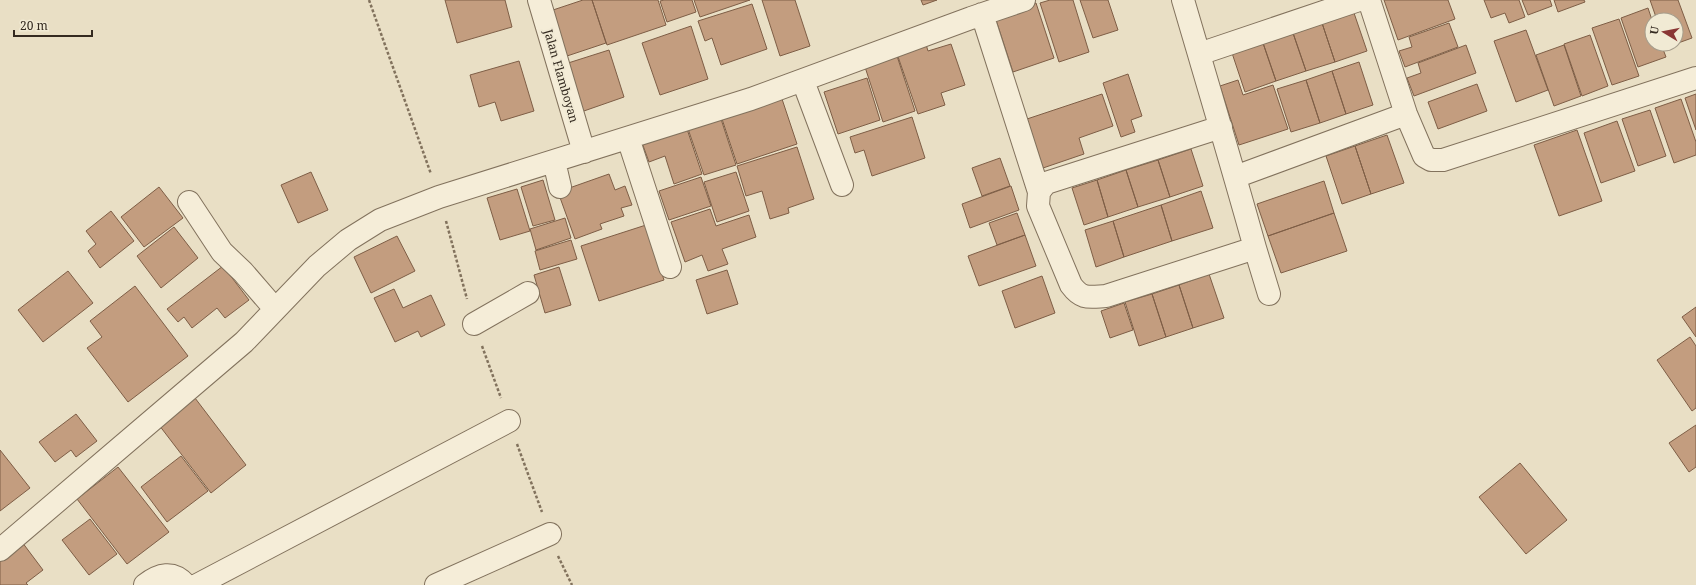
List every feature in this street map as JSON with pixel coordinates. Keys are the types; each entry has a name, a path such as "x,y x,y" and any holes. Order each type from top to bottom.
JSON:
{"street":[{"path":"0,550 244,342 317,266 348,240 380,220 439,197 803,81 982,14 1024,0"},
{"path":"1183,0 1235,177 1254,248 1269,294"},
{"path":"1370,0 1406,114 1424,156 1431,160 1443,160 1696,78"},
{"name":"Jalan Flamboyan","path":"543,1 584,152"},
{"path":"1199,54 1346,2"},
{"path":"982,14 1039,192 1038,206 1071,285 1078,294 1089,298 1106,296 1254,248"},
{"path":"803,81 842,185"},
{"path":"1235,177 1406,114"},
{"path":"1039,192 1046,183 1220,127"},
{"path":"628,138 670,267"},
{"path":"554,161 560,187"},
{"path":"189,202 222,252 243,272 275,309"},
{"path":"474,324 528,293"},
{"path":"197,585 509,420"},
{"path":"436,585 550,534"},
{"path":"145,585 155,577 170,575 180,578 186,585"}],"path":[{"path":"369,0 439,197 474,324 550,534 572,585"}],"building":[{"path":"445,0 505,0 512,27 457,43"},
{"path":"583,0 592,0 606,43 564,57 550,11"},
{"path":"592,0 658,0 666,25 607,45"},
{"path":"692,0 696,12 667,22 660,1"},
{"path":"694,0 750,0 700,17"},
{"path":"762,0 795,0 810,46 780,56"},
{"path":"921,0 937,0 923,5"},
{"path":"1050,0 1073,0 1089,52 1059,62 1040,3"},
{"path":"1080,0 1108,0 1118,30 1093,38"},
{"path":"1384,0 1448,0 1455,19 1398,40"},
{"path":"1484,0 1519,0 1525,17 1509,23 1505,13 1491,18"},
{"path":"1522,0 1550,0 1552,6 1528,15"},
{"path":"1554,0 1584,0 1585,2 1558,12"},
{"path":"1650,0 1678,0 1682,12 1654,12"},
{"path":"1036,3 1054,58 1013,72 995,17"},
{"path":"752,4 767,49 721,65 712,38 705,41 698,21"},
{"path":"1648,8 1649,12 1644,12 1644,52 1664,52 1666,57 1638,67 1621,18"},
{"path":"1354,13 1367,51 1335,62 1322,23"},
{"path":"1684,16 1692,38 1684,41"},
{"path":"1619,19 1639,76 1612,85 1592,28"},
{"path":"1322,23 1335,62 1306,71 1293,33"},
{"path":"1449,23 1458,47 1405,67 1399,51 1412,47 1409,37"},
{"path":"691,26 708,79 660,95 642,43"},
{"path":"1526,30 1548,90 1516,102 1494,41"},
{"path":"1293,33 1306,71 1276,81 1263,43"},
{"path":"1590,35 1608,86 1582,96 1564,44"},
{"path":"925,41 928,51 951,44 965,85 941,93 945,105 918,114 896,51"},
{"path":"1263,43 1276,81 1245,92 1232,53"},
{"path":"1466,45 1476,73 1414,96 1407,78 1421,73 1418,63"},
{"path":"1564,45 1581,96 1554,106 1536,55"},
{"path":"609,50 624,97 581,112 565,64"},
{"path":"897,56 915,111 883,122 865,67"},
{"path":"519,61 534,111 501,121 495,102 479,107 470,75"},
{"path":"1359,62 1373,105 1346,114 1332,71"},
{"path":"1332,71 1346,114 1320,123 1306,80"},
{"path":"1128,74 1142,116 1131,120 1135,132 1121,137 1103,83"},
{"path":"867,78 880,120 838,134 824,92"},
{"path":"1238,80 1243,95 1273,85 1288,129 1239,145 1220,86"},
{"path":"1306,80 1320,123 1291,132 1277,89"},
{"path":"1477,84 1487,111 1438,129 1428,102"},
{"path":"1102,94 1113,126 1079,138 1084,154 1043,168 1027,119"},
{"path":"1696,94 1696,130 1685,98"},
{"path":"781,96 797,144 737,164 721,116"},
{"path":"1681,99 1696,142 1696,155 1674,163 1655,108"},
{"path":"1650,110 1666,156 1638,166 1622,119"},
{"path":"720,116 736,165 704,175 687,126"},
{"path":"912,117 925,158 872,176 864,150 855,153 850,137"},
{"path":"1617,121 1635,171 1601,183 1584,133"},
{"path":"686,126 702,174 674,184 665,156 649,162 641,140"},
{"path":"1577,130 1602,201 1559,216 1534,145"},
{"path":"1387,135 1404,183 1371,194 1355,146"},
{"path":"1355,146 1371,194 1342,204 1326,156"},
{"path":"797,147 814,199 788,208 789,213 770,219 762,191 746,196 737,166"},
{"path":"1191,149 1203,186 1170,197 1158,160"},
{"path":"1000,158 1010,186 982,196 972,168"},
{"path":"1158,160 1170,197 1138,207 1126,170"},
{"path":"1126,170 1138,207 1108,217 1097,180"},
{"path":"311,172 328,210 298,223 281,185"},
{"path":"736,172 749,211 717,222 704,182"},
{"path":"609,174 615,190 625,186 632,205 621,208 624,216 600,224 602,229 575,239 558,192"},
{"path":"701,177 711,206 669,220 659,191"},
{"path":"543,180 555,220 533,226 521,187"},
{"path":"1097,180 1108,217 1084,225 1072,188"},
{"path":"1324,181 1334,213 1268,236 1257,204"},
{"path":"1011,186 1019,210 970,228 962,204"},
{"path":"159,187 183,218 144,247 121,217"},
{"path":"517,189 530,231 500,240 487,198"},
{"path":"1201,191 1213,228 1172,241 1161,205"},
{"path":"1161,205 1172,241 1124,257 1113,221"},
{"path":"710,209 716,226 749,215 756,237 722,249 728,264 708,271 702,255 685,262 671,222"},
{"path":"111,211 134,241 100,268 88,251 96,244 86,231"},
{"path":"1017,213 1025,235 997,245 989,223"},
{"path":"1334,213 1347,251 1281,273 1268,236"},
{"path":"565,218 571,238 536,250 530,229"},
{"path":"1113,221 1124,257 1096,267 1085,230"},
{"path":"646,225 664,280 599,301 581,246"},
{"path":"174,227 198,258 161,288 137,256"},
{"path":"1025,235 1036,266 979,286 968,256"},
{"path":"397,236 415,271 371,293 354,257"},
{"path":"571,240 577,259 540,270 535,251"},
{"path":"223,266 249,300 225,318 217,308 192,328 184,317 178,322 167,309"},
{"path":"559,267 571,305 545,313 534,275"},
{"path":"727,270 738,304 707,314 696,280"},
{"path":"68,271 93,303 43,342 18,310"},
{"path":"1209,274 1224,318 1193,328 1179,285"},
{"path":"1042,276 1055,313 1015,328 1002,291"},
{"path":"1179,285 1193,328 1166,337 1152,294"},
{"path":"135,286 188,356 128,402 87,348 102,337 90,321"},
{"path":"394,289 403,308 431,295 445,325 421,337 418,331 395,342 374,298"},
{"path":"1152,294 1166,337 1139,346 1125,302"},
{"path":"1124,303 1133,330 1110,338 1101,311"},
{"path":"1696,307 1696,337 1682,317"},
{"path":"1690,337 1696,346 1696,408 1692,411 1657,360"},
{"path":"195,398 246,465 211,493 159,425"},
{"path":"76,414 97,441 76,457 71,450 55,462 39,442"},
{"path":"1696,425 1696,467 1689,472 1669,443"},
{"path":"0,450 30,488 0,511"},
{"path":"181,456 208,491 167,522 141,487"},
{"path":"1520,463 1567,520 1526,554 1479,497"},
{"path":"118,467 169,532 127,564 77,499"},
{"path":"90,519 117,554 89,575 62,540"},
{"path":"22,542 43,570 26,583 28,585 0,585 0,560"}]}
